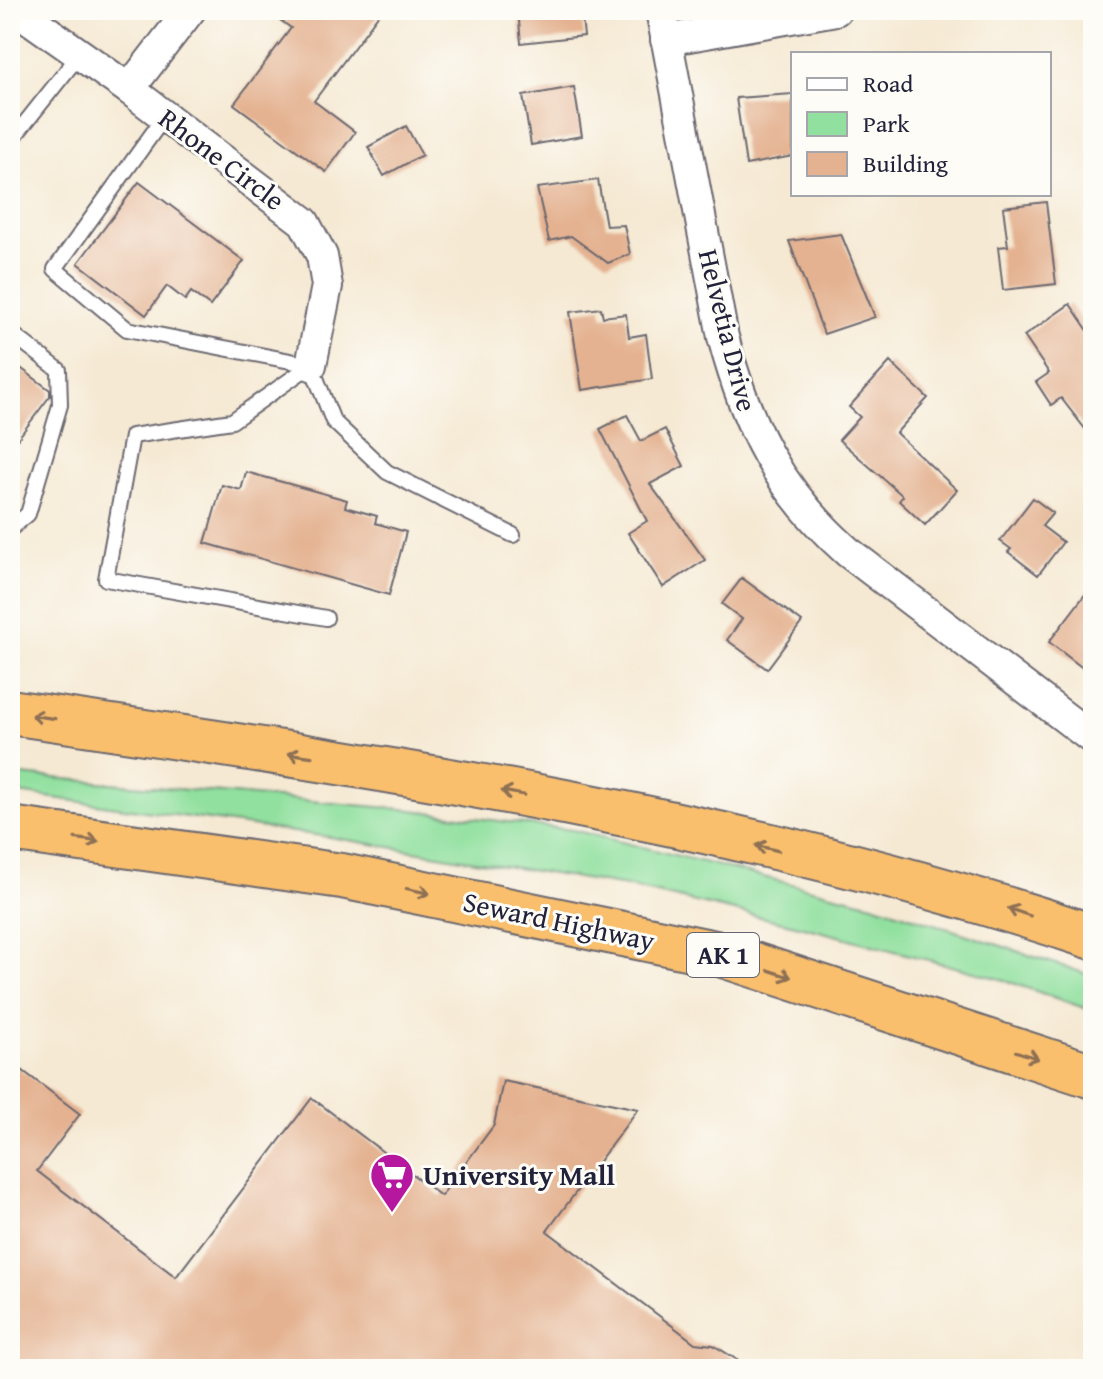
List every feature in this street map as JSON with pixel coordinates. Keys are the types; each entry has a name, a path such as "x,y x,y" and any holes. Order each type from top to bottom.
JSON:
{"highway":[{"path":"10,712 377,766 651,820 981,899 1093,937"},
{"name":"Seward Highway","path":"10,829 342,876 720,954 1093,1076"}],"street":[{"name":"Rhone Circle","path":"17,10 129,89 304,222 314,237 327,286 311,365"},
{"path":"129,89 190,10"},
{"name":"Helvetia Drive","path":"661,10 729,362 757,439 781,480 812,520 848,552 1093,739"},
{"path":"666,40 836,10"}],"lane":[{"path":"10,142 80,54"},
{"path":"165,116 55,269 127,329 311,365"},
{"path":"10,332 59,370 60,405 28,514 10,529"},
{"path":"311,365 333,421 387,472 513,535"},
{"path":"311,365 232,421 132,436 106,579 326,618"}],"green space":[{"path":"10,774 412,810 573,830 873,904 1093,976 1093,1011 1004,980 804,927 626,886 329,837 10,792"}],"building":[{"path":"266,10 382,10 314,101 355,132 326,172 234,104 291,28"},
{"path":"518,10 581,10 584,36 521,43"},
{"path":"574,87 582,136 531,145 523,96"},
{"path":"791,94 791,156 746,165 736,98"},
{"path":"406,126 422,155 384,176 368,147"},
{"path":"598,180 606,226 624,225 630,254 608,263 571,236 549,241 537,188"},
{"path":"139,182 244,261 210,306 191,292 185,300 167,286 146,315 78,263"},
{"path":"1046,202 1056,284 1003,290 998,247 1008,246 1003,207"},
{"path":"841,234 875,317 824,334 789,241"},
{"path":"1070,304 1093,338 1093,439 1061,398 1051,405 1036,382 1049,373 1024,336"},
{"path":"601,308 603,317 626,314 629,337 646,334 652,379 582,390 570,312"},
{"path":"10,360 50,390 50,396 10,449"},
{"path":"890,362 928,398 896,433 957,490 925,525 899,501 903,496 839,440 860,417 849,407"},
{"path":"627,415 641,441 665,429 684,466 650,484 705,560 663,587 628,533 647,521 600,429"},
{"path":"246,472 347,500 345,507 377,516 375,523 406,532 389,595 205,543 222,485 241,490"},
{"path":"1033,498 1053,513 1042,526 1063,542 1038,575 1008,552 1011,549 1000,541"},
{"path":"742,578 802,622 767,669 727,640 742,619 722,604"},
{"path":"1093,584 1093,676 1049,642"},
{"name":"University Mall","path":"10,1061 80,1114 37,1171 176,1277 312,1098 441,1196 494,1125 503,1081 638,1109 547,1231 695,1343 713,1345 752,1369 10,1369"}],"place":[{"name":"University Mall","path":"392,1214"}]}
